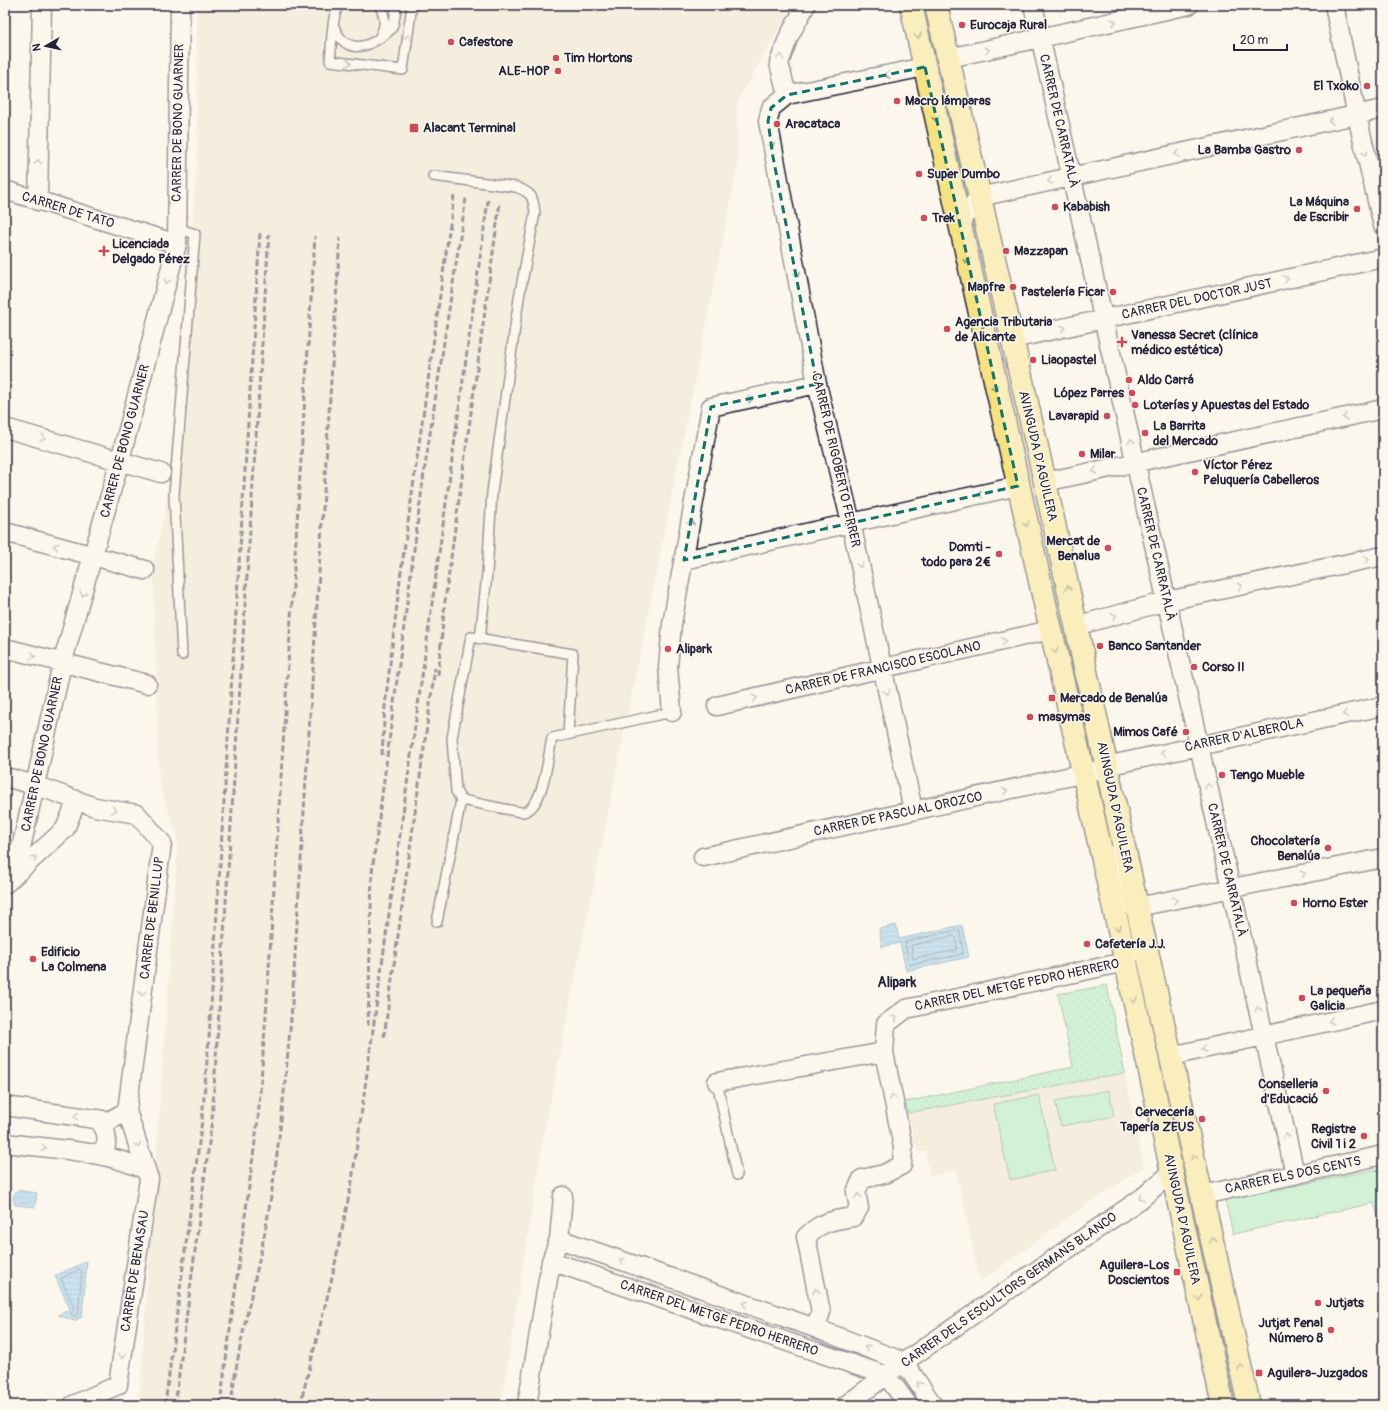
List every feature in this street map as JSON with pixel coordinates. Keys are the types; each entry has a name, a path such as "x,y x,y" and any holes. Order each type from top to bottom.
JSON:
{"main road":[{"name":"AVINGUDA D'AGUILERA","path":"911,5 1062,681 1094,770 1137,907 1249,1405"},
{"name":"AVINGUDA D'AGUILERA","path":"936,5 1076,626 1094,770 1125,962 1223,1405"}],"street":[{"path":"38,201 42,5"},
{"name":"CARRER DE BONO GUARNER","path":"5,863 21,848 62,664 94,556 120,460 177,236 180,5"},
{"path":"806,5 789,36 779,63 787,95 925,67"},
{"name":"CARRER DE CARRATALÀ","path":"1033,5 1295,1174"},
{"path":"949,58 1189,5"},
{"path":"1334,5 1357,116 1383,226"},
{"name":"CARRER DE RIGOBERTO FERRER","path":"787,95 771,108 768,121 773,157 802,298 817,384 851,523 912,810"},
{"path":"959,223 979,197 1071,176 1357,116 1383,109"},
{"name":"CARRER DE TATO","path":"5,190 38,201 177,236"},
{"name":"CARRER DEL DOCTOR JUST","path":"1012,339 1383,258"},
{"path":"672,712 668,667 672,624 712,407 817,384"},
{"path":"1044,482 1383,409"},
{"path":"5,428 161,473"},
{"path":"684,560 1018,486"},
{"path":"5,532 145,570"},
{"path":"1076,626 1167,602 1383,556"},
{"name":"CARRER DE FRANCISCO ESCOLANO","path":"717,706 1050,630"},
{"path":"5,648 62,664 147,684"},
{"name":"CARRER D'ALBEROLA","path":"1094,770 1199,745 1383,706"},
{"name":"CARRER DE PASCUAL OROZCO","path":"703,857 1094,770"},
{"name":"CARRER DE BENILLUP","path":"5,777 35,785 95,807 137,814 162,843 127,1111"},
{"name":"CARRER DE BONO GUARNER","path":"5,884 65,829 77,800"},
{"path":"1137,907 1383,858"},
{"name":"CARRER DEL METGE PEDRO HERRERO","path":"815,1328 820,1312 806,1237 815,1227 832,1220 853,1217 859,1208 856,1192 862,1179 884,1174 902,1165 903,1147 884,1052 886,1024 906,1009 1125,962 1144,935"},
{"path":"1171,1056 1383,1010"},
{"path":"717,1082 884,1052"},
{"path":"5,1106 109,1121 127,1111"},
{"name":"CARRER DE BENASAU","path":"73,1405 118,1385 149,1179 127,1111"},
{"path":"89,1154 105,1151 108,1138 107,1131 98,1119"},
{"path":"5,1143 89,1154 135,1165 146,1170"},
{"name":"CARRER ELS DOS CENTS","path":"1203,1195 1383,1155"},
{"name":"CARRER DELS ESCULTORS GERMANS BLANCO","path":"846,1405 904,1362 1142,1198 1172,1173"},
{"path":"527,1405 551,1261 559,1239 563,1196"},
{"name":"CARRER DEL METGE PEDRO HERRERO","path":"559,1239 815,1328 904,1362"},
{"name":"CARRER DEL METGE PEDRO HERRERO","path":"551,1261 887,1376"},
{"path":"904,1362 933,1405"},
{"path":"887,1376 908,1405"}],"lane":[{"path":"339,5 335,11 330,61 404,70 412,5"},
{"path":"378,39 383,31 385,23 383,11 379,5"},
{"path":"334,28 337,36 344,43 357,47 366,46 391,30 397,5"},
{"path":"432,176 516,187 528,192 531,195 535,213 519,298 492,492 487,574 480,639"},
{"path":"177,236 195,234 174,495 182,655"},
{"path":"437,922 461,800 456,791 452,738 471,637 573,654 568,734"},
{"path":"461,800 523,813 533,808 539,796 552,738 672,712"},
{"path":"717,1082 737,1175"}],"highlighted area":[{"path":"925,67 1018,486 684,560 711,407 817,384 773,157 768,121 771,108 787,95"}],"shaded area":[{"path":"197,5 793,5 737,102 738,164 543,1139 501,1405 139,1405 178,839 159,783 153,563 165,513 189,264 197,163"},
{"path":"1125,1073 1144,1167 1086,1205 980,1282 956,1170 930,1176 925,1151 918,1152 917,1145 912,1145 911,1141 914,1138 908,1113"}],"green space":[{"path":"1107,985 1125,1073 908,1113 905,1102 1073,1067 1058,994"},
{"path":"1109,1090 1114,1116 1061,1126 1055,1101"},
{"path":"1039,1095 1055,1170 1010,1180 993,1104"},
{"path":"1383,1168 1383,1232 1374,1203 1233,1234 1225,1200"}],"water":[{"path":"896,925 899,939 962,925 969,957 906,971 900,943 882,947 879,929"},
{"path":"17,1190 37,1193 35,1207 15,1205 13,1197"},
{"path":"87,1261 82,1317 74,1321 58,1315 70,1309 55,1276"}],"railway":[{"path":"382,755 385,706 400,579 454,196"},
{"path":"368,1026 372,872 424,473 466,198"},
{"path":"300,1405 332,1278 352,1181 488,200"},
{"path":"438,675 445,601 500,202"},
{"path":"165,1405 202,1120 209,1038 260,233"},
{"path":"175,1405 212,1120 269,234"},
{"path":"220,1405 258,1119 266,1015 315,236"},
{"path":"231,1405 238,1357 264,1239 272,1191 289,1043 340,237"},
{"path":"384,1037 435,668"}],"place":[{"name":"Eurocaja Rural","path":"962,25"},
{"name":"Cafestore","path":"451,42"},
{"name":"Tim Hortons","path":"556,58"},
{"name":"ALE-HOP","path":"558,71"},
{"name":"El Txoko","path":"1367,86"},
{"name":"Macro lámparas","path":"897,101"},
{"name":"Aracataca","path":"777,124"},
{"name":"Alacant Terminal","path":"414,128"},
{"name":"La Bamba Gastro","path":"1299,150"},
{"name":"Super Dumbo","path":"919,174"},
{"name":"Kababish","path":"1055,207"},
{"name":"La Máquina de Escribir","path":"1357,209"},
{"name":"Trek","path":"924,218"},
{"name":"Licenciada Delgado Pérez","path":"104,251"},
{"name":"Mazzapan","path":"1006,251"},
{"name":"Mapfre","path":"1013,287"},
{"name":"Pastelería Ficar","path":"1113,292"},
{"name":"Agencia Tributaria de Alicante","path":"947,329"},
{"name":"Vanessa Secret (clínica médico estética)","path":"1122,342"},
{"name":"Liaopastel","path":"1033,360"},
{"name":"Aldo Carrá","path":"1129,380"},
{"name":"López Parres","path":"1132,393"},
{"name":"Loterías y Apuestas del Estado","path":"1135,405"},
{"name":"Lavarapid","path":"1107,416"},
{"name":"La Barrita del Mercado","path":"1145,433"},
{"name":"Milar","path":"1082,454"},
{"name":"Víctor Pérez Peluquería Cabelleros","path":"1195,472"},
{"name":"Mercat de Benalua","path":"1108,548"},
{"name":"Domti - todo para 2€","path":"999,554"},
{"name":"Banco Santander","path":"1100,646"},
{"name":"Alipark","path":"668,649"},
{"name":"Corso II","path":"1194,667"},
{"name":"Mercado de Benalúa","path":"1052,698"},
{"name":"masymas","path":"1030,717"},
{"name":"Mimos Café","path":"1186,732"},
{"name":"Tengo Mueble","path":"1222,775"},
{"name":"Chocolatería Benalúa","path":"1328,848"},
{"name":"Horno Ester","path":"1294,903"},
{"name":"Cafetería J.J.","path":"1087,944"},
{"name":"Edificio La Colmena","path":"33,959"},
{"name":"La pequeña Galicia","path":"1302,998"},
{"name":"Conselleria d'Educació","path":"1326,1091"},
{"name":"Cervecería Tapería ZEUS","path":"1202,1119"},
{"name":"Registre Civil 1 i 2","path":"1364,1136"},
{"name":"Aguilera-Los Doscientos","path":"1177,1272"},
{"name":"Jutjats","path":"1318,1303"},
{"name":"Jutjat Penal Número 8","path":"1331,1330"},
{"name":"Aguilera-Juzgados","path":"1259,1373"}],"district":[{"name":"Alipark","path":"897,982"}]}
